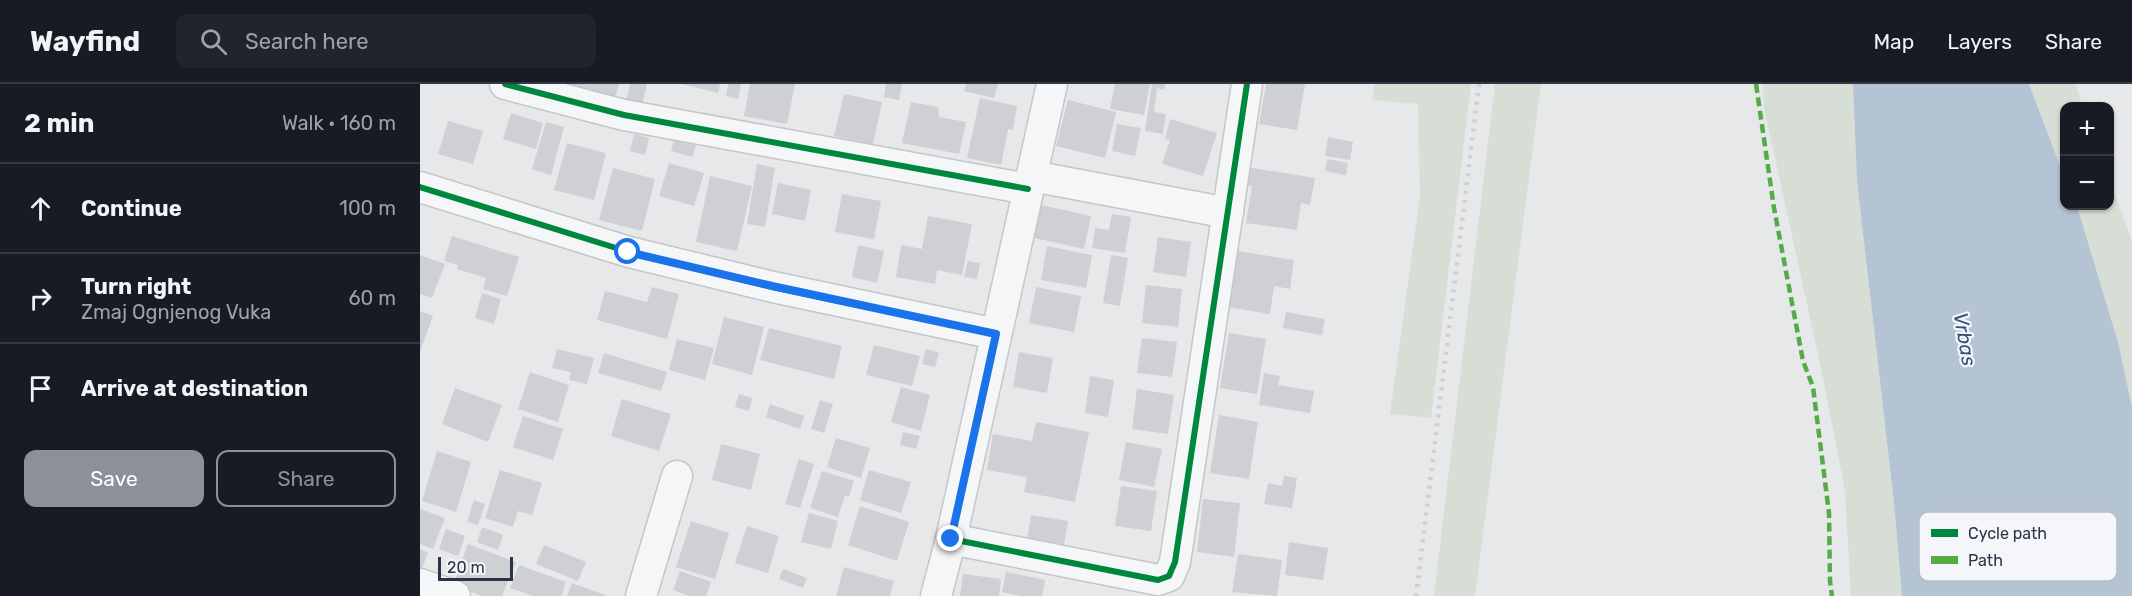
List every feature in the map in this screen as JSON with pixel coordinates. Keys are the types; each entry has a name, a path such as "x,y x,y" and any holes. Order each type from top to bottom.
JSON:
{"street":[{"path":"505,84 624,115 1228,213"},
{"path":"936,596 951,539 1052,84"},
{"path":"951,539 1158,580 1169,576 1175,562 1247,84"},
{"path":"420,187 628,252 772,286 996,334"},
{"path":"641,596 677,476"},
{"path":"420,584 455,596"}],"shaded area":[{"path":"1375,84 1471,84 1431,418 1390,414 1420,196 1418,104 1372,100"},
{"path":"1495,84 1541,84 1475,596 1434,596"},
{"path":"1763,84 1853,84 1857,181 1894,503 1902,596 1851,596 1845,491 1823,377 1764,108"},
{"path":"2029,84 2076,84 2081,102 2060,102 2060,165"},
{"path":"2114,192 2132,242 2132,407 2118,342 2077,210 2114,210"}],"water":[{"name":"Vrbas","path":"1853,84 2029,84 2060,165 2060,210 2078,210 2079,213 2118,342 2132,407 2132,596 1902,596 1894,503 1857,181"}],"building":[{"path":"571,84 619,84 615,97 570,86"},
{"path":"630,84 647,84 642,105 626,102"},
{"path":"682,84 720,84 718,93"},
{"path":"728,84 741,84 738,99 726,96"},
{"path":"750,84 795,84 787,124 744,116"},
{"path":"886,84 902,84 899,100 884,97"},
{"path":"966,84 998,84 994,98 964,91"},
{"path":"1115,84 1150,84 1144,115 1110,109"},
{"path":"1152,84 1165,84 1164,90 1157,88 1154,112 1166,114 1163,134 1145,131"},
{"path":"1266,84 1305,84 1297,130 1259,124"},
{"path":"844,94 882,102 873,144 834,136"},
{"path":"980,98 1017,106 1013,130 1008,129 1001,165 967,158"},
{"path":"1068,100 1116,112 1105,158 1056,146"},
{"path":"911,102 938,107 939,117 966,122 959,154 902,143"},
{"path":"511,113 543,123 536,149 503,139"},
{"path":"1170,119 1217,133 1203,176 1162,164 1170,140 1165,139"},
{"path":"448,121 483,131 473,164 438,154"},
{"path":"546,122 564,127 551,175 532,169"},
{"path":"1117,124 1141,128 1135,156 1112,151"},
{"path":"634,134 649,138 645,155 630,151"},
{"path":"1328,137 1353,142 1350,160 1325,156"},
{"path":"674,140 696,145 692,157 671,151"},
{"path":"567,143 606,153 594,200 554,190"},
{"path":"1327,159 1348,163 1346,175 1325,171"},
{"path":"669,163 704,173 694,206 659,196"},
{"path":"757,164 775,168 765,227 747,224"},
{"path":"1246,167 1315,178 1310,205 1301,203 1297,230 1246,223 1252,186 1244,185"},
{"path":"613,168 655,179 642,231 599,220"},
{"path":"710,176 752,186 737,251 696,242"},
{"path":"778,183 811,190 805,221 772,214"},
{"path":"842,194 881,201 874,239 835,232"},
{"path":"1041,205 1091,216 1084,249 1034,238"},
{"path":"1112,214 1131,217 1125,253 1092,248 1095,228 1109,230"},
{"path":"928,216 972,224 962,275 937,270 935,284 896,277 901,245 922,249"},
{"path":"452,236 519,257 507,296 483,289 486,278 457,269 458,265 444,261"},
{"path":"1158,237 1191,242 1186,277 1153,272"},
{"path":"858,245 884,251 877,283 852,277"},
{"path":"1047,246 1092,255 1086,288 1041,280"},
{"path":"1238,251 1294,260 1290,289 1274,286 1270,314 1228,307"},
{"path":"420,255 445,264 432,298 420,294"},
{"path":"1111,255 1128,258 1120,306 1103,303"},
{"path":"968,261 980,263 977,279 964,277"},
{"path":"1146,285 1182,289 1178,327 1142,323"},
{"path":"652,287 679,294 667,339 597,320 605,291 647,302"},
{"path":"1036,287 1081,296 1074,332 1029,323"},
{"path":"482,293 501,299 494,324 475,318"},
{"path":"420,311 433,316 420,352"},
{"path":"1286,312 1325,319 1322,335 1283,328"},
{"path":"724,317 764,327 752,375 712,364"},
{"path":"769,328 842,346 834,379 760,360"},
{"path":"1229,333 1266,339 1257,394 1220,388"},
{"path":"1142,338 1177,342 1172,377 1137,373"},
{"path":"677,339 714,348 705,380 669,370"},
{"path":"874,345 920,356 912,386 866,375"},
{"path":"557,349 594,358 587,384 569,380 571,372 552,368"},
{"path":"926,349 939,353 935,367 922,364"},
{"path":"1019,352 1053,358 1047,393 1013,387"},
{"path":"604,353 667,372 661,391 598,373"},
{"path":"530,372 569,385 558,422 518,409"},
{"path":"1264,373 1280,376 1278,385 1314,391 1310,413 1259,405"},
{"path":"1090,376 1114,380 1108,417 1085,413"},
{"path":"901,387 930,395 921,431 891,422"},
{"path":"455,388 502,405 488,442 442,424"},
{"path":"1137,389 1174,395 1168,434 1132,429"},
{"path":"739,394 752,398 749,411 735,407"},
{"path":"622,399 671,414 659,451 611,436"},
{"path":"820,400 833,404 824,433 811,429"},
{"path":"770,404 804,416 800,429 766,417"},
{"path":"1219,415 1258,422 1249,479 1210,473"},
{"path":"523,416 563,429 553,460 513,447"},
{"path":"1036,422 1089,432 1075,502 1024,492 1027,477 987,470 993,434 1032,441"},
{"path":"903,432 920,436 916,449 900,445"},
{"path":"836,438 870,448 861,478 827,467"},
{"path":"1126,442 1162,449 1154,487 1119,480"},
{"path":"721,444 760,454 751,490 712,480"},
{"path":"437,451 471,462 456,512 422,501"},
{"path":"799,459 814,464 800,508 785,504"},
{"path":"500,470 542,483 532,515 518,511 513,527 485,518"},
{"path":"869,470 911,482 901,513 860,500"},
{"path":"822,471 854,481 849,497 845,495 838,517 810,508"},
{"path":"1284,476 1297,478 1292,508 1264,504 1268,483 1282,486"},
{"path":"1121,486 1157,491 1151,531 1115,526"},
{"path":"1203,499 1240,503 1234,557 1197,552"},
{"path":"474,500 485,504 478,525 467,522"},
{"path":"860,506 909,522 897,561 848,545"},
{"path":"420,509 445,518 433,549 420,544"},
{"path":"809,513 838,521 831,549 801,542"},
{"path":"1031,515 1068,521 1063,552 1026,546"},
{"path":"691,521 729,533 715,579 676,567"},
{"path":"747,526 779,536 768,573 735,563"},
{"path":"482,527 503,535 498,550 477,542"},
{"path":"446,529 465,536 458,556 439,549"},
{"path":"1289,542 1328,548 1323,580 1285,575"},
{"path":"468,544 516,562 502,596 482,596 453,585"},
{"path":"544,545 586,562 578,581 536,564"},
{"path":"420,549 428,553 420,573"},
{"path":"1238,554 1282,560 1277,596 1232,592"},
{"path":"519,565 566,582 561,596 533,596 510,588"},
{"path":"844,567 894,581 890,596 836,596"},
{"path":"783,569 807,578 803,588 779,579"},
{"path":"680,571 711,582 706,596 689,596 673,590"},
{"path":"1006,572 1045,580 1042,596 1020,596 1002,592"},
{"path":"963,574 1001,579 999,596 960,596"},
{"path":"572,583 608,596 567,596"}],"railway":[{"path":"1416,596 1479,84"}],"marked path":[{"path":"1756,84 1774,208 1803,361 1813,387 1829,513 1832,596"}],"cycle path":[{"path":"505,84 624,115 1028,189"},
{"path":"951,539 1158,580 1169,576 1175,562 1247,84"},
{"path":"420,187 629,252 773,287 996,334"}],"route":[{"path":"628,252 772,286 996,334 951,539"}]}
